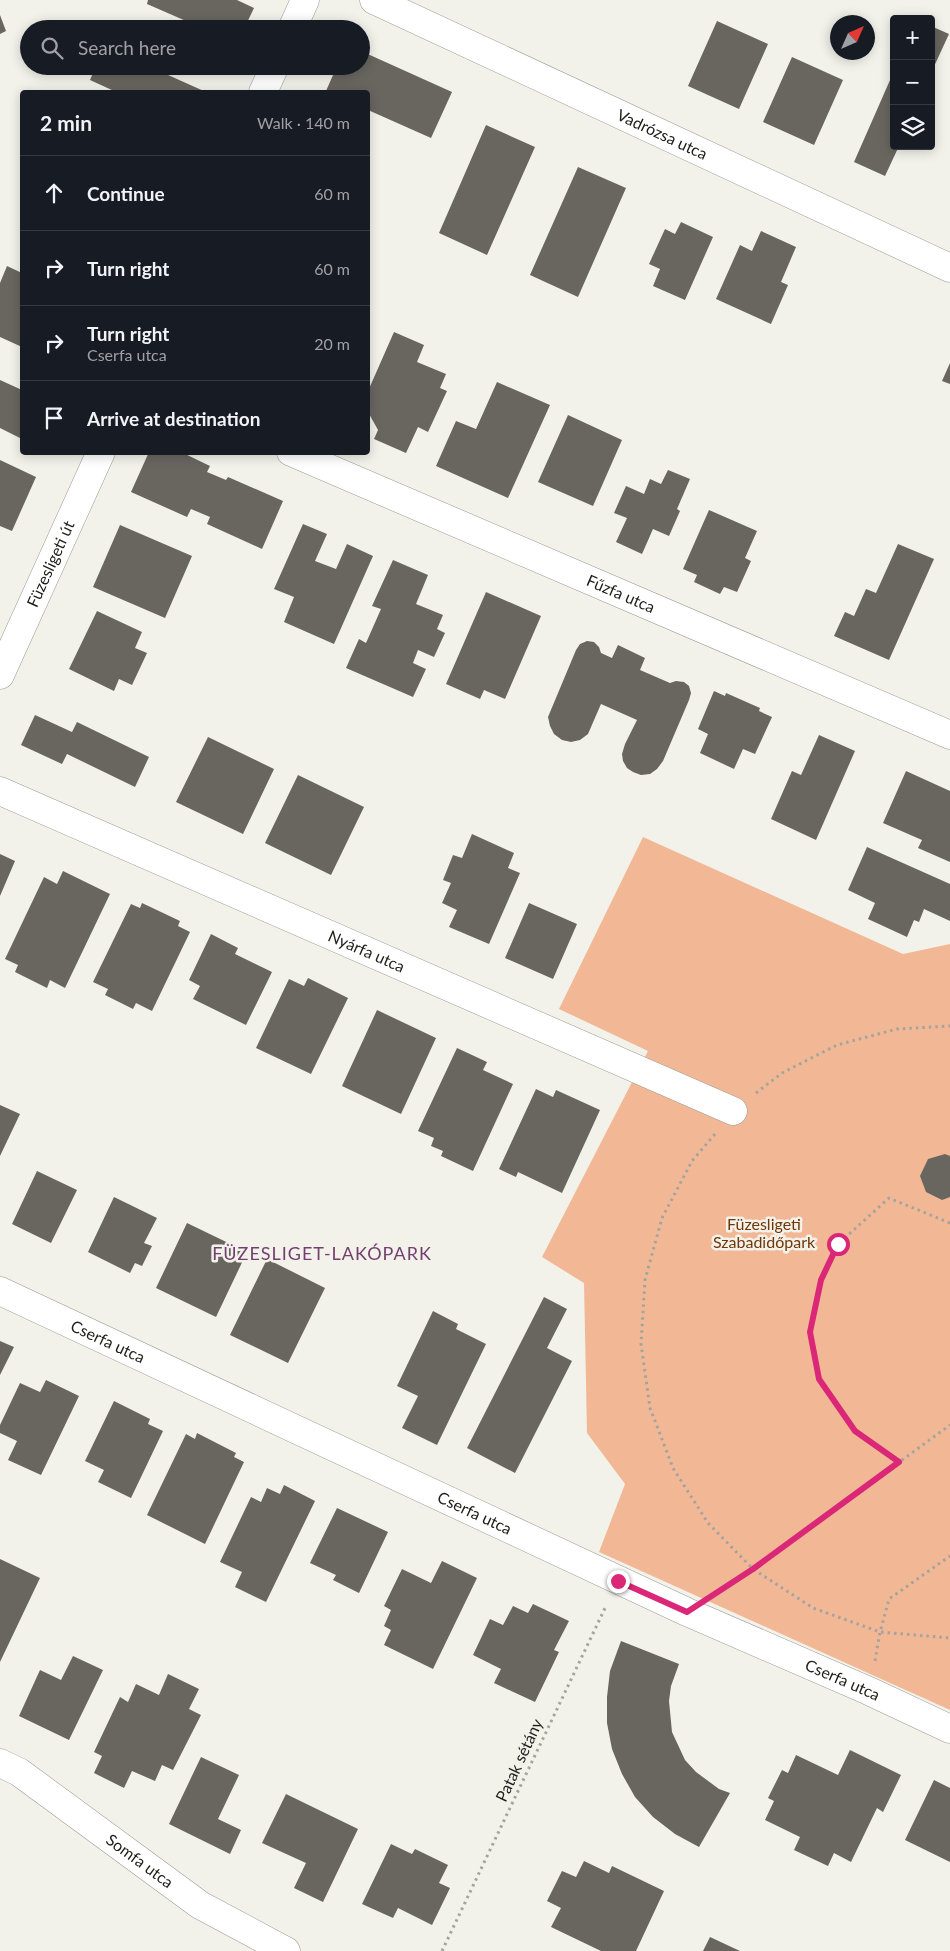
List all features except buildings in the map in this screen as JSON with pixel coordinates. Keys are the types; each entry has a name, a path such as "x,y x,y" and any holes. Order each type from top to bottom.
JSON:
{"street":[{"path":"296,20 304,0"},
{"name":"Vadrózsa utca","path":"374,0 950,268"},
{"path":"264,90 271,75"},
{"name":"Füzesligeti út","path":"0,675 100,455"},
{"name":"Fűzfa utca","path":"298,455 950,735"},
{"name":"Nyárfa utca","path":"0,791 733,1111"},
{"name":"Cserfa utca","path":"0,1291 618,1581 869,1691 950,1730"},
{"name":"Somfa utca","path":"0,1762 19,1772 200,1905 286,1951"}],"path":[{"path":"950,1026 898,1029 838,1045 782,1073 733,1111 692,1161 662,1218 645,1280 641,1344 650,1408 673,1468 708,1523 753,1569 813,1608 880,1632 950,1638"},
{"path":"899,1462 855,1431 819,1379 810,1332 817,1298 821,1280 838,1244 889,1198 950,1222"},
{"path":"687,1612 753,1569 950,1425"},
{"path":"869,1691 880,1632 889,1599 950,1556"},
{"name":"Patak sétány","path":"442,1951 618,1581"}],"green space":[{"name":"Füzesligeti Szabadidőpark","path":"643,837 903,954 950,944 950,1710 599,1552 625,1484 587,1433 584,1283 542,1257 648,1051 559,1009"}],"district":[{"name":"FÜZESLIGET-LAKÓPARK","path":"322,1254"}],"route":[{"path":"618,1581 687,1612 753,1569 899,1462 855,1431 819,1379 810,1332 821,1280 838,1244"}]}
